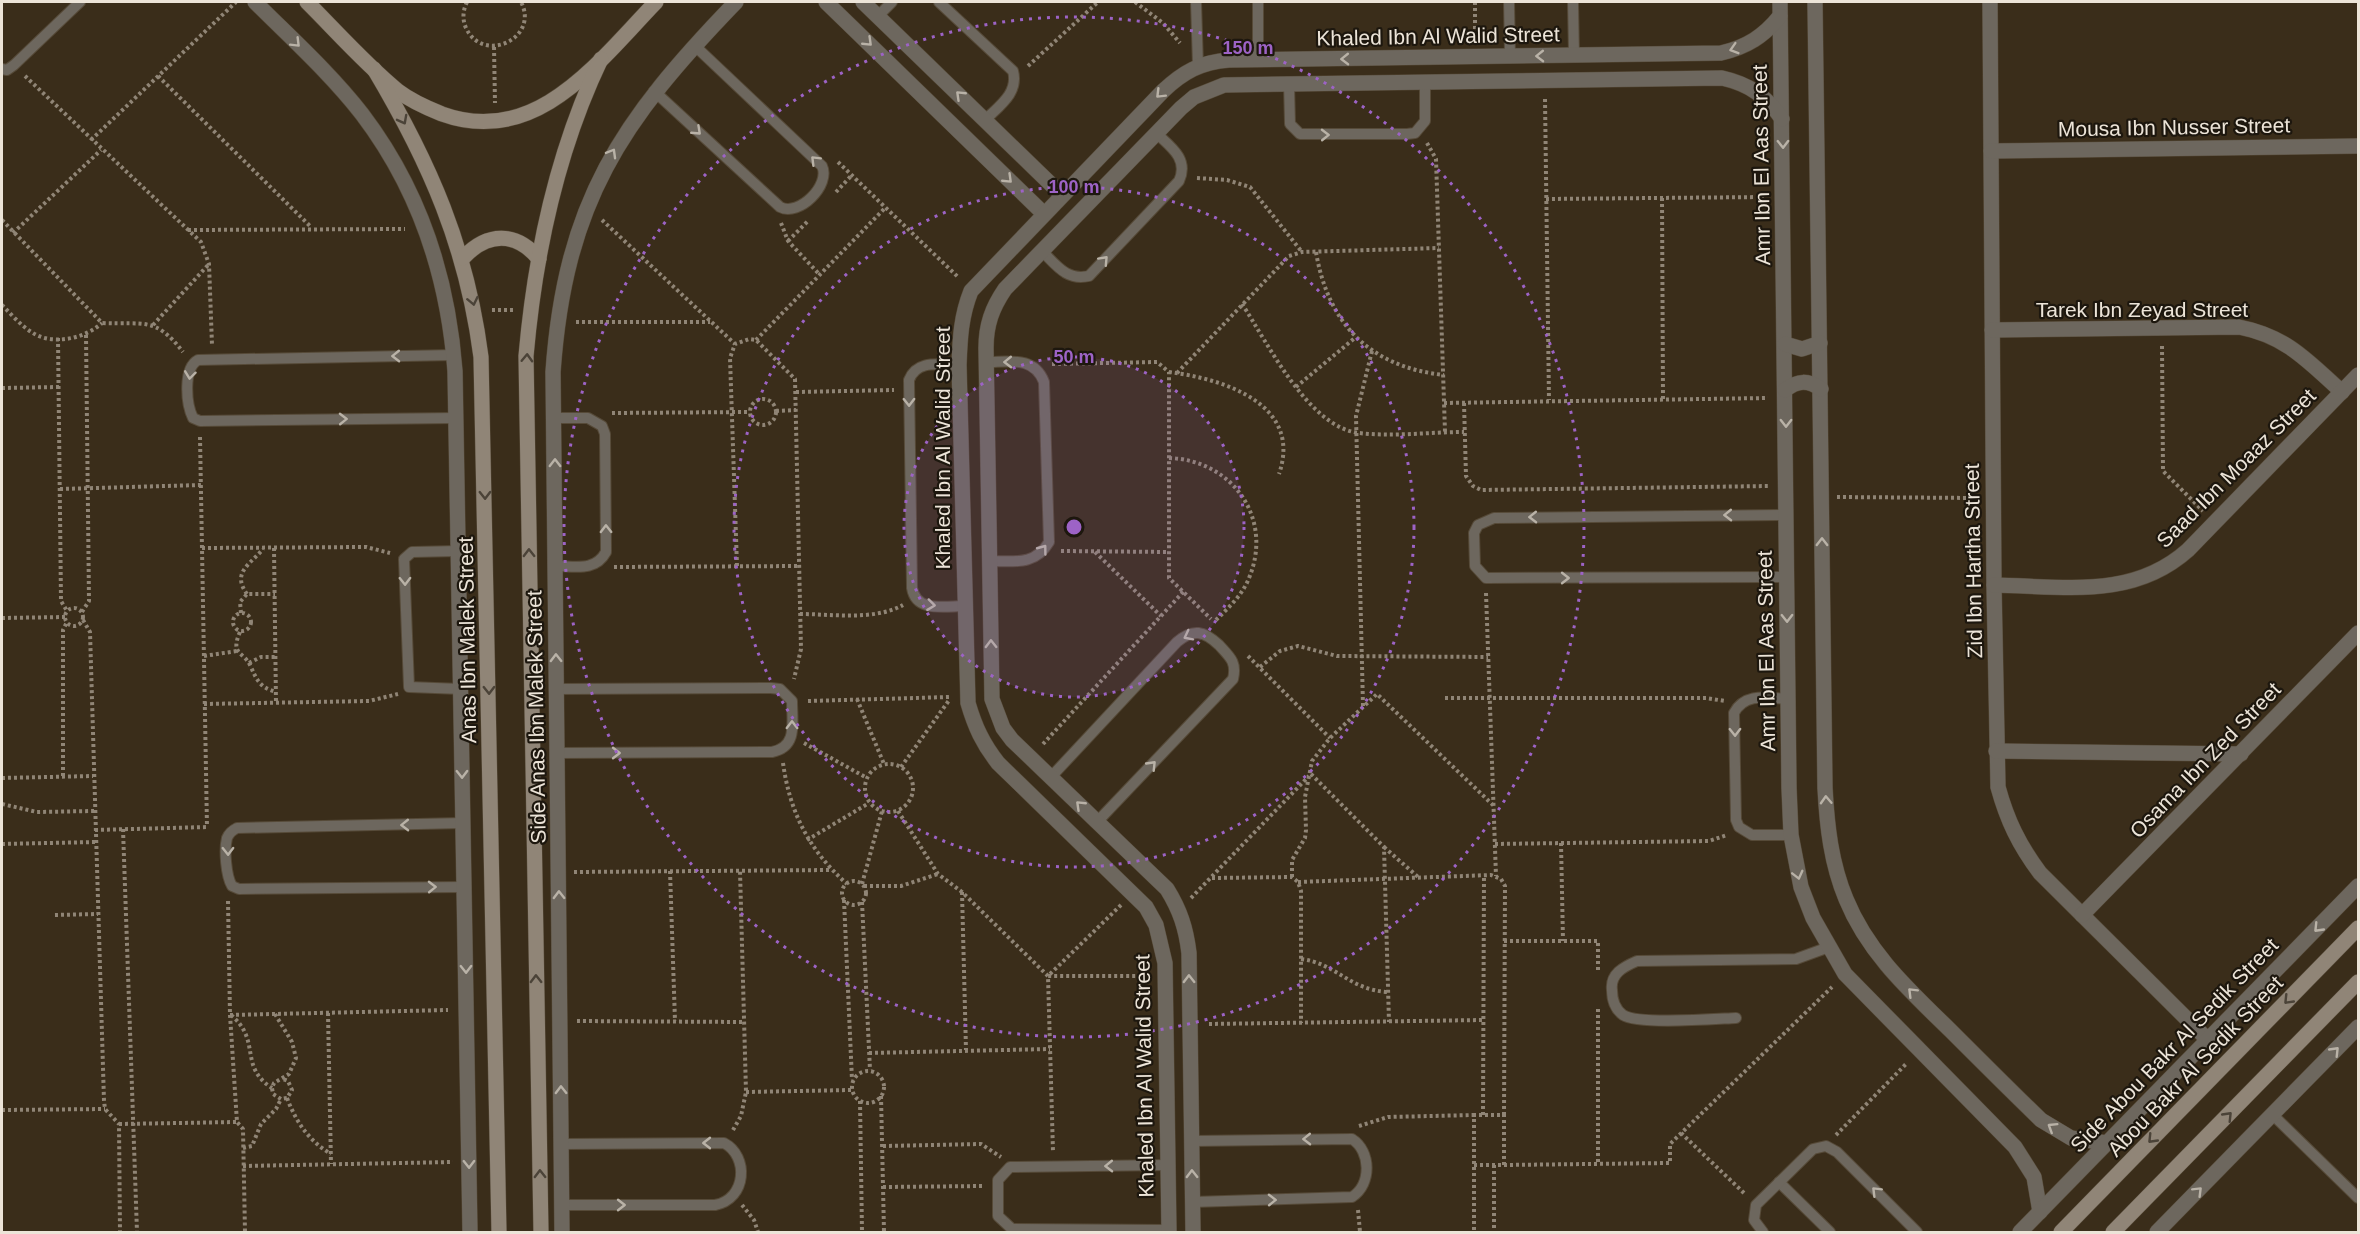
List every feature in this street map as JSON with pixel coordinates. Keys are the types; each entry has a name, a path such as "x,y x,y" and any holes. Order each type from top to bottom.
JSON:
{"street":[{"path":"255,2 335,82 361,113 399,172 423,223 445,292 454,355 456,418 470,1233"},
{"path":"307,2 400,92 430,109 462,121 496,123 526,116 553,99 602,58 656,2"},
{"name":"Side Anas Ibn Malek Street","path":"562,1233 553,372 556,322 573,244 587,206 612,154 654,91 736,2"},
{"path":"826,2 1044,214"},
{"path":"864,2 1062,195"},
{"path":"1815,2 1826,815 1834,863 1846,899 1863,933 1884,965 2041,1120 2072,1138 2107,1143"},
{"name":"Zid Ibn Hartha Street","path":"1990,2 1993,498 1998,787 2007,818 2020,847 2040,873 2208,1041"},
{"name":"Khaled Ibn Al Walid Street","path":"1169,1231 1165,976 1162,944 1156,925 1146,907 1133,892 998,763 984,745 974,725 968,697 959,365 960,330 971,291 1163,91 1194,68 1213,62 1257,60 1721,53 1755,41 1780,9"},
{"name":"Amr Ibn El Aas Street","path":"1780,9 1791,835 1801,887 1829,947 1845,974 2026,1161 2034,1177 2040,1212"},
{"path":"541,1233 526,356 530,310 552,197 583,96 602,58"},
{"name":"Anas Ibn Malek Street","path":"374,69 415,142 463,258 475,310 481,357 498,1233"},
{"name":"Khaled Ibn Al Walid Street","path":"1193,1233 1189,953 1186,930 1179,909 1167,889 1003,728 992,699 986,333 996,302 1156,133 1194,97 1208,90 1240,84 1722,78 1741,82 1757,91 1772,103 1782,119"},
{"name":"Mousa Ibn Nusser Street","path":"1991,150 2358,146"},
{"path":"463,258 473,247 486,239 502,237 523,243 539,259"},
{"name":"Tarek Ibn Zeyad Street","path":"1992,330 2239,327 2260,331 2298,351 2342,392"},
{"path":"1785,344 1802,349 1820,343"},
{"name":"Saad Ibn Moaaz Street","path":"1994,585 2100,586 2139,581 2173,563 2358,375"},
{"path":"1786,394 1793,384 1803,382 1813,383 1821,389"},
{"path":"962,493 988,493"},
{"name":"Osama Ibn Zed Street","path":"2082,915 2358,633"},
{"path":"1996,751 2241,754"},
{"path":"1032,795 1051,777"},
{"name":"Side Abou Bakr Al Sedik Street","path":"2020,1233 2358,886"},
{"name":"Abou Bakr Al Sedik Street","path":"2061,1233 2358,928"},
{"path":"2113,1233 2358,982"},
{"path":"2157,1233 2358,1027"}],"lane":[{"path":"2,69 7,70 14,65 80,2"},
{"path":"878,16 892,2"},
{"path":"939,2 1012,71 1015,78 1011,93 985,120"},
{"path":"1194,68 1196,2"},
{"path":"1257,60 1258,2"},
{"path":"1509,2 1510,56"},
{"path":"1573,2 1574,55"},
{"path":"654,91 780,207 792,211 798,209 823,183 825,171 822,166 694,45"},
{"path":"1289,84 1290,124 1300,134 1415,133 1425,121 1425,82"},
{"path":"1042,251 1065,274 1073,277 1089,276 1179,180 1183,172 1183,163 1178,154 1156,133"},
{"path":"454,355 212,360 192,363 189,370 190,411 193,418 200,421 456,418"},
{"path":"986,362 1021,361 1032,364 1040,372 1044,382 1049,542 1044,551 1026,561 989,561"},
{"path":"959,365 924,365 917,368 909,380 914,597 920,603 928,606 965,606"},
{"path":"555,418 588,418 602,426 605,434 606,552 596,564 589,567 556,566"},
{"path":"1786,515 1494,518 1478,525 1474,533 1475,566 1486,578 1787,577"},
{"path":"458,551 412,552 404,559 409,687 461,689"},
{"path":"1051,777 1177,642 1185,635 1197,632 1208,634 1233,660 1233,679 1097,822"},
{"path":"557,689 771,688 790,697 792,736 788,745 781,750 558,753"},
{"path":"1788,699 1752,697 1738,705 1734,713 1736,820 1739,827 1752,835 1791,835"},
{"path":"463,824 237,828 227,838 227,849 228,880 232,886 239,889 464,887"},
{"path":"1736,1018 1641,1020 1623,1015 1612,1001 1611,983 1620,968 1636,961 1796,959 1829,947"},
{"path":"2273,1115 2358,1198"},
{"path":"1192,1141 1352,1139 1360,1144 1365,1153 1365,1183 1360,1192 1352,1197 1193,1202"},
{"path":"562,1144 724,1143 733,1148 739,1156 739,1188 735,1197 726,1203 715,1205 562,1205"},
{"path":"1763,1233 1754,1220 1756,1204 1813,1149 1826,1146 1837,1152 1917,1233"},
{"path":"1168,1165 1010,1167 1003,1173 998,1185 998,1216 1012,1229 1169,1231"},
{"path":"1779,1182 1830,1233"}],"path":[{"path":"91,140 237,2"},
{"path":"467,2 463,16 469,34 476,41 494,47 513,40 519,34 525,15 521,2"},
{"path":"1015,78 1098,2"},
{"path":"1135,2 1163,24 1181,44 1194,68"},
{"path":"1475,2 1476,57"},
{"path":"494,47 496,123"},
{"path":"14,65 201,243 209,264 212,360"},
{"path":"158,76 312,228"},
{"path":"1544,80 1549,400"},
{"path":"1415,133 1429,146 1436,159 1445,432"},
{"path":"14,232 101,150"},
{"path":"1179,180 1203,177 1227,180 1250,187 1302,252"},
{"path":"1546,199 1783,196"},
{"path":"1662,198 1664,399"},
{"path":"587,206 735,344"},
{"path":"780,207 783,232 788,241 820,275"},
{"path":"756,340 886,207"},
{"path":"2,223 14,232 102,323"},
{"path":"187,230 423,223"},
{"path":"1177,373 1290,256 1316,251 1439,248"},
{"path":"1316,251 1328,298 1340,319 1356,337 1372,351 1406,369 1443,375"},
{"path":"153,325 209,264"},
{"path":"1242,304 1296,387 1322,415 1357,433 1464,432"},
{"path":"2,305 31,333 41,337 86,335 102,323 153,325 168,333 192,363"},
{"path":"475,310 530,310"},
{"path":"556,322 710,321"},
{"path":"2163,327 2163,471 2215,522"},
{"path":"86,335 90,601 82,612 83,620 90,632 105,1109 119,1124 120,1233"},
{"path":"1296,387 1356,337"},
{"path":"58,338 61,601 67,611 63,630 63,777"},
{"path":"735,344 749,339 756,340 795,379 800,614 799,663 790,697 858,699 968,697"},
{"path":"735,344 730,358 737,566"},
{"path":"1363,706 1356,416 1365,387 1366,365 1372,351"},
{"path":"1032,364 1157,362 1169,372 1230,388 1269,410 1279,424 1284,441 1284,458 1279,474"},
{"path":"1169,372 1169,578 1222,629"},
{"path":"2,388 59,387"},
{"path":"796,392 909,390"},
{"path":"1444,403 1786,394"},
{"path":"762,398 772,402 776,411 773,421 764,425 754,422 749,412 753,403 762,398"},
{"path":"1464,403 1466,476 1473,486 1481,489 1786,486"},
{"path":"776,411 796,410"},
{"path":"588,418 612,413 749,412"},
{"path":"200,421 207,827"},
{"path":"1169,458 1198,462 1222,474 1240,493 1252,516 1256,542 1253,568 1242,592 1215,622"},
{"path":"60,489 201,485"},
{"path":"1822,497 1993,498"},
{"path":"202,548 366,548 404,559"},
{"path":"247,594 242,588 241,573 244,566 263,548"},
{"path":"274,548 276,703"},
{"path":"1044,551 1168,552"},
{"path":"1094,551 1161,616"},
{"path":"589,567 800,566"},
{"path":"1486,578 1496,876"},
{"path":"1031,758 1184,591"},
{"path":"241,613 240,602 247,594 275,594"},
{"path":"800,614 891,611 914,597"},
{"path":"67,611 73,608 82,612"},
{"path":"240,632 245,632 251,625 250,616 241,613"},
{"path":"240,632 233,624 233,620 241,613"},
{"path":"2,618 66,620 74,626 83,620"},
{"path":"240,632 236,644 237,651 249,663 255,680 261,686 276,692"},
{"path":"1260,667 1280,651 1298,646 1336,656 1488,657"},
{"path":"204,656 237,651"},
{"path":"1245,652 1330,738"},
{"path":"249,663 261,657 276,657"},
{"path":"204,704 369,701 397,695 409,687"},
{"path":"1292,877 1292,860 1305,838 1305,797 1312,761 1330,738 1377,694 1494,806"},
{"path":"901,767 951,697"},
{"path":"1444,698 1706,698 1722,699 1738,705"},
{"path":"858,699 884,764"},
{"path":"792,736 867,778"},
{"path":"781,750 794,812 807,840 847,884"},
{"path":"884,764 901,767 914,784 907,805 898,811 882,811 869,803 865,795 867,778 873,769 884,764"},
{"path":"1311,774 1384,847 1419,877"},
{"path":"1179,909 1212,878 1311,774"},
{"path":"2,778 93,776"},
{"path":"807,840 869,803"},
{"path":"2,804 37,812 94,811"},
{"path":"844,900 856,905 862,903 866,898 863,885 882,811"},
{"path":"898,811 938,874 962,892 1048,976 1054,1167"},
{"path":"95,830 207,827 231,832"},
{"path":"1495,844 1709,841 1723,837 1739,827"},
{"path":"123,829 137,1233"},
{"path":"2,844 95,842"},
{"path":"1561,843 1563,941"},
{"path":"1384,847 1389,1022"},
{"path":"559,872 832,870"},
{"path":"670,871 675,1021"},
{"path":"724,1143 741,1116 746,1092 740,871"},
{"path":"862,1233 860,1101 851,1090 842,891 847,884 855,881 863,885 901,886 938,874"},
{"path":"1298,882 1484,875 1501,879 1505,886 1504,1165"},
{"path":"1483,1115 1484,875"},
{"path":"1212,878 1292,877 1298,882 1301,891 1301,1023"},
{"path":"232,886 226,915 237,1122 243,1130 245,1233"},
{"path":"962,892 966,1050"},
{"path":"1048,976 1133,892"},
{"path":"862,903 870,1070"},
{"path":"55,915 98,914"},
{"path":"1504,942 1598,941 1598,976"},
{"path":"1301,959 1325,965 1344,979 1365,989 1388,992"},
{"path":"1474,1165 1670,1163 1670,1144 1845,974"},
{"path":"1048,976 1165,976"},
{"path":"1598,1000 1598,1164"},
{"path":"230,1015 466,1010"},
{"path":"328,1012 331,1164"},
{"path":"274,1014 295,1050 294,1066 283,1079 274,1083 272,1088 273,1094 281,1099 287,1098 292,1090 288,1081 283,1079"},
{"path":"230,1015 239,1022 249,1040 254,1072 272,1088"},
{"path":"1190,1025 1483,1020"},
{"path":"560,1021 744,1022"},
{"path":"868,1053 1050,1049"},
{"path":"1826,1146 1920,1050"},
{"path":"852,1080 856,1075 870,1070 878,1073 885,1089 882,1096 884,1233"},
{"path":"746,1092 851,1090"},
{"path":"860,1101 875,1102 882,1096"},
{"path":"287,1098 300,1126 315,1142 331,1154"},
{"path":"243,1148 252,1146 261,1124 276,1109 281,1099"},
{"path":"2,1110 105,1109"},
{"path":"1474,1115 1474,1233"},
{"path":"1341,1139 1362,1124 1388,1117 1504,1115"},
{"path":"119,1124 237,1122"},
{"path":"1681,1133 1756,1204"},
{"path":"883,1146 981,1144 998,1153 1010,1167"},
{"path":"243,1166 469,1162"},
{"path":"1494,1165 1494,1233"},
{"path":"883,1187 998,1185"},
{"path":"735,1197 754,1220 758,1233"}]}
